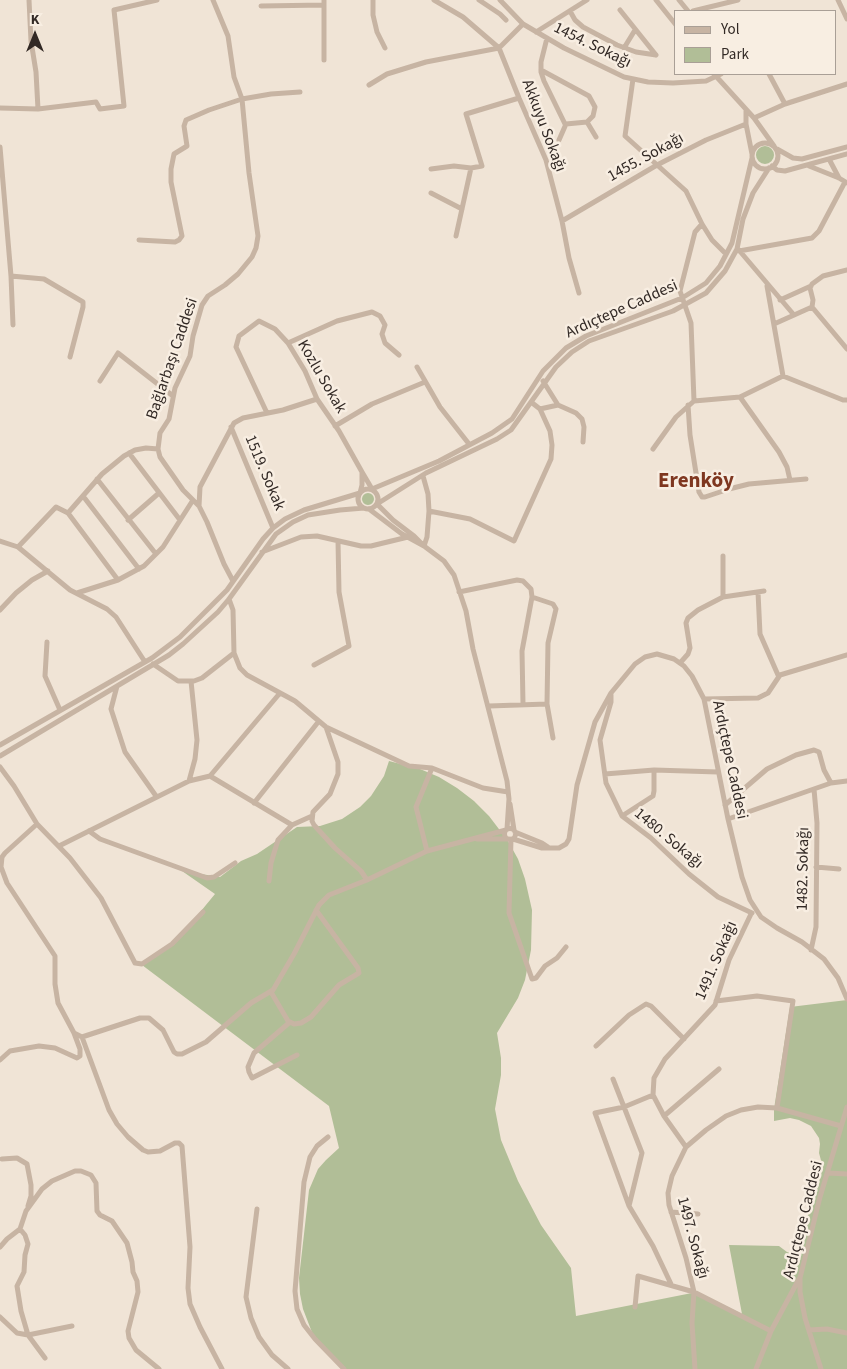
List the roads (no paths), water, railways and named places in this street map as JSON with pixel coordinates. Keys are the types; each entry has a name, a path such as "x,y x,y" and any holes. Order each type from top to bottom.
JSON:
{"street":[{"path":"29,0 30,41 36,72 38,109"},
{"path":"0,108 38,109 96,102 100,109 124,106 114,10 157,0"},
{"name":"Bağlarbaşı Caddesi","path":"158,449 160,433 168,419 175,388 190,356 193,336 204,300 238,274 252,257 258,236 256,209 249,173 242,99 234,77 228,36 213,0"},
{"path":"373,0 373,15 377,32 385,48"},
{"name":"Akkuyu Sokağı","path":"434,0 463,17 499,48 546,160 579,294"},
{"path":"479,0 506,20"},
{"name":"1454. Sokağı","path":"500,0 523,24 624,77 648,82 673,83 706,81 717,75"},
{"path":"536,32 587,0"},
{"path":"656,0 673,17"},
{"path":"678,0 687,10"},
{"path":"697,10 738,0"},
{"path":"838,0 847,19"},
{"path":"261,6 324,3 324,60"},
{"path":"570,11 575,20 583,27 624,48 656,55 620,10"},
{"path":"369,85 387,74 426,62 499,48 523,24"},
{"path":"624,48 636,30"},
{"path":"547,38 541,70 544,81 566,124"},
{"path":"541,70 589,96 595,107 592,118 587,122 566,124"},
{"path":"0,756 169,655 183,644 218,612 276,534 293,522 308,515 340,510 367,509 423,476 497,439 511,430 556,367 572,352 589,341 685,305 706,293 725,271 738,250 743,219 753,193 778,157 775,148 754,118 717,75"},
{"path":"769,75 785,104"},
{"path":"634,79 625,136 686,191 712,240 726,254"},
{"path":"754,118 785,104 847,84"},
{"path":"139,240 175,242 182,236 170,169 174,154 187,146 184,126 186,120 242,99 300,92"},
{"path":"432,169 454,166 471,168 482,166 466,114 519,98"},
{"path":"746,110 746,124 752,156 754,163 758,167 771,167 782,171 808,166 847,154"},
{"path":"587,122 596,136"},
{"path":"559,140 566,124"},
{"name":"1455. Sokağı","path":"562,221 658,165 706,140 746,124"},
{"path":"752,156 755,147 760,143 769,143 788,156 798,159 808,159 847,147"},
{"path":"0,147 11,276 13,325"},
{"path":"826,154 839,178"},
{"name":"Ardıçtepe Caddesi","path":"372,489 439,461 492,433 512,419 540,376 566,348 586,336 682,298 706,282 720,266 732,243 752,156"},
{"path":"738,250 812,238 819,231 846,182 808,166"},
{"path":"456,236 471,168"},
{"path":"431,193 462,209"},
{"path":"694,401 691,323 680,289 695,232 702,224"},
{"path":"732,243 794,316"},
{"path":"780,300 810,286 823,276 847,270"},
{"path":"11,276 44,280 82,302 83,307 70,357"},
{"path":"767,284 783,376"},
{"path":"810,286 813,300 812,307 847,349"},
{"path":"774,324 812,307"},
{"path":"288,342 337,321 372,312 380,316 385,325 382,334 385,343 399,355"},
{"name":"Kozlu Sokak","path":"266,413 238,351 237,339 259,321 276,329 288,342 305,372 317,399 372,489"},
{"path":"100,381 118,353 173,396"},
{"path":"417,367 440,407 469,444"},
{"path":"540,376 558,405 580,416 582,419 584,427 583,442"},
{"path":"653,449 676,416 694,401 740,397 783,376 847,400"},
{"path":"335,426 372,404 425,382"},
{"path":"740,397 779,452 790,480"},
{"path":"199,506 200,487 232,427 238,420 317,399"},
{"path":"429,511 470,519 514,541 550,459 552,445 550,431 540,408 526,399"},
{"path":"540,408 558,405"},
{"path":"688,405 690,435 700,496 705,497 749,484 806,479"},
{"name":"1519. Sokak","path":"232,427 273,528"},
{"path":"68,513 97,479 129,453 146,448 158,449 160,456 183,490 199,506 233,581"},
{"path":"129,453 180,520"},
{"path":"362,472 362,485 358,503 444,561 454,575 460,592 507,781 515,831 515,836 511,839 474,839"},
{"path":"423,476 428,494 429,511 427,536 424,546"},
{"path":"97,479 156,554"},
{"path":"0,746 145,662 180,637 227,590 273,528 285,519 304,510 360,493 365,489 372,489 378,497 377,504"},
{"path":"128,520 159,493"},
{"path":"83,496 139,569"},
{"path":"77,594 118,580 144,566 163,547 193,500"},
{"path":"377,504 424,546"},
{"path":"18,548 56,507 68,513 118,580"},
{"path":"262,552 301,537 317,536 366,546 408,537"},
{"path":"314,665 350,646 339,592 338,541"},
{"path":"0,542 18,548 70,590 107,609 116,617 145,662"},
{"path":"722,597 723,556"},
{"path":"0,610 32,580 48,571"},
{"path":"460,592 520,580 529,586 532,597 522,651 523,704"},
{"path":"509,799 505,836 542,848 563,847 570,838 574,803 583,760 594,722 611,693 635,664 645,657 662,655 680,662 688,654 690,648 686,623 688,618 698,610 722,597 764,591"},
{"path":"758,592 760,634 778,675"},
{"path":"532,597 553,604 556,609 548,643 547,704 553,738"},
{"path":"229,598 233,610 234,653 240,668 247,675 295,701 326,727 409,766 432,768 483,788 508,792"},
{"path":"47,642 45,676 60,710"},
{"path":"153,664 178,681 191,681 202,678 234,653"},
{"path":"704,699 758,698 768,693 778,675 847,655"},
{"name":"Ardıçtepe Caddesi","path":"680,662 692,676 704,699 728,819 742,877 754,912 802,942 824,960 838,978 847,999"},
{"path":"189,781 195,759 197,740 191,681"},
{"path":"117,686 111,709 125,752 156,796"},
{"path":"59,846 156,796 189,781 210,776 280,693"},
{"name":"1480. Sokağı","path":"611,693 611,702 600,740 606,783 622,816 651,838 689,874 718,896 754,912"},
{"path":"489,706 547,704"},
{"path":"254,802 319,721"},
{"path":"326,727 338,762 338,774 330,794 316,808 312,816 314,825 335,848 361,871 367,880"},
{"path":"725,805 767,769 796,755 814,750 819,752 824,770 831,783"},
{"path":"0,767 14,786 36,824 70,858 101,898 136,964 142,964 172,944 203,912"},
{"path":"426,850 416,807 432,768"},
{"path":"605,774 654,770 718,772"},
{"path":"622,816 653,796 654,770"},
{"path":"210,776 292,825"},
{"path":"728,819 831,783 847,781"},
{"name":"1482. Sokağı","path":"811,950 816,927 818,823 814,789"},
{"path":"269,881 271,863 278,840 292,825 312,816"},
{"path":"0,1060 10,1051 39,1046 55,1048 79,1058 80,1050 74,1033 58,1003 55,984 55,956 1,872 0,862 2,857 36,824"},
{"path":"82,1037 140,1018 149,1018 163,1030 174,1052 181,1054 206,1042 251,1003 273,990 316,910 329,895 367,880 426,850 511,828 548,847"},
{"path":"88,831 100,839 207,878 214,877 235,863"},
{"path":"511,839 508,913 532,978 535,979 545,966 557,958 566,947"},
{"path":"816,867 839,869"},
{"path":"296,1055 252,1078 249,1072 248,1066 254,1053 290,1022 301,1023 311,1017 339,985 359,972 316,910"},
{"name":"1491. Sokağı","path":"653,1095 654,1078 665,1059 715,1005 728,960 754,912"},
{"path":"838,978 847,978"},
{"path":"271,992 290,1022"},
{"path":"716,1002 757,996 793,1001 777,1108"},
{"path":"596,1046 629,1015 646,1004 651,1006 684,1038"},
{"path":"74,1033 82,1037 109,1110 117,1124 128,1137 148,1152 160,1151 176,1143 182,1146 190,1247 188,1288 190,1304 222,1369"},
{"path":"664,1116 719,1069"},
{"path":"613,1079 642,1153 629,1206"},
{"path":"671,1284 653,1246 629,1206 595,1113 624,1107 653,1095 664,1116 686,1147 726,1116 740,1110 777,1108 841,1126"},
{"name":"Ardıçtepe Caddesi","path":"821,1369 800,1292 800,1278 847,1107"},
{"path":"328,1137 317,1146 310,1157 304,1182 295,1291 297,1309 304,1325 344,1369"},
{"name":"1497. Sokağı","path":"686,1147 672,1176 668,1193 671,1212 686,1258 694,1292 692,1323 695,1369"},
{"path":"0,1247 20,1229 31,1196 28,1166 24,1161 17,1158 2,1159"},
{"path":"26,1211 42,1189 64,1175 81,1171 94,1179 96,1183 97,1211 112,1221 127,1243 133,1272 137,1281 138,1292 129,1324 129,1338 136,1350 159,1369"},
{"path":"828,1173 847,1174"},
{"path":"257,1209 246,1297 251,1318 259,1337 272,1355 288,1369"},
{"path":"671,1212 698,1214"},
{"path":"20,1229 25,1235 28,1244 24,1272 17,1286 21,1311 28,1335 45,1358"},
{"path":"635,1307 638,1276 694,1292 771,1331"},
{"path":"756,1369 771,1331 800,1278"},
{"path":"0,1317 17,1333 28,1335 72,1326"},
{"path":"809,1330 827,1329 847,1333"}],"district":[{"name":"Erenköy","path":"696,482"}]}
